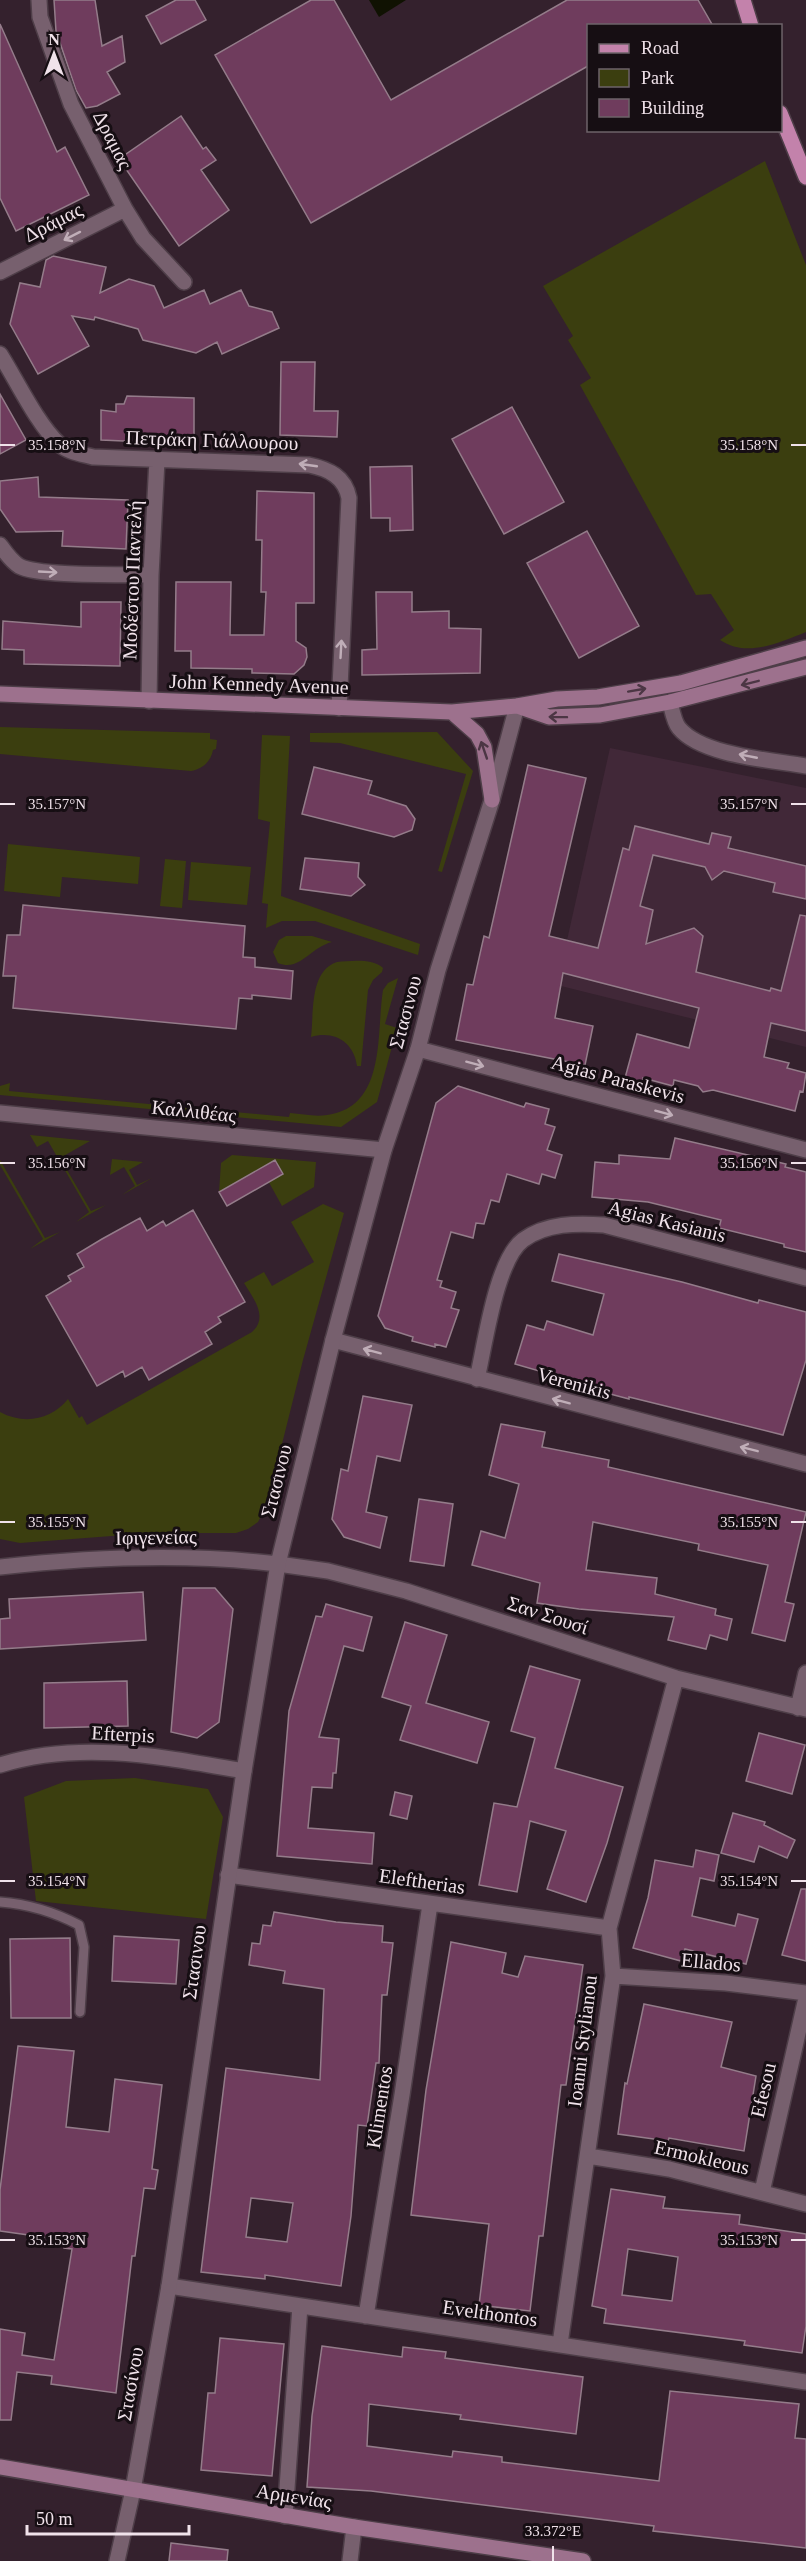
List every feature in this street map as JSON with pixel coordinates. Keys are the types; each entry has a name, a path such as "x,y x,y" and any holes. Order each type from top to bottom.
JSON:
{"main road":[{"path":"743,0 750,24"},
{"path":"782,117 806,177"},
{"name":"John Kennedy Avenue","path":"0,694 452,712 517,706 557,699 598,697 681,683 806,648"},
{"name":"John Kennedy Avenue","path":"517,706 549,717 573,717 670,702 806,667"},
{"path":"452,712 477,734 484,747 492,800"},
{"name":"Αρμενίας","path":"0,2467 285,2516 583,2561"}],"street":[{"name":"Δραμας","path":"39,0 40,17 71,104 124,209 143,238 184,282"},
{"name":"Δράμας","path":"0,272 124,209"},
{"name":"Πετράκη Γιάλλουρου","path":"0,354 42,422 59,444 74,452 93,457 309,465 332,472 347,487 349,498 339,708"},
{"name":"Μοδέστου Παντελή","path":"149,701 151,575 157,460"},
{"path":"0,545 15,563 40,572 151,575"},
{"path":"670,702 678,727 692,740 713,748 806,766"},
{"name":"Στασινου","path":"169,2286 228,1875 278,1564 333,1340 384,1150 418,1049 438,970 492,800 517,706"},
{"name":"Agias Paraskevis","path":"418,1049 806,1150"},
{"name":"Καλλιθέας","path":"0,1113 384,1150"},
{"name":"Agias Kasianis","path":"477,1379 502,1272 511,1252 523,1240 540,1230 581,1223 604,1225 806,1278"},
{"name":"Verenikis","path":"333,1340 806,1464"},
{"name":"Ιφιγενείας","path":"0,1567 133,1557 185,1556 278,1564"},
{"name":"Σαν Σουσί","path":"278,1564 328,1571 406,1592 676,1678 802,1708"},
{"path":"802,1708 806,1673"},
{"name":"Ioanni Stylianou","path":"560,2344 613,1976 609,1928 676,1678"},
{"name":"Efterpis","path":"0,1765 50,1755 110,1751 143,1753 244,1771"},
{"name":"Eleftherias","path":"228,1875 609,1928"},
{"name":"Klimentos","path":"366,2316 430,1904"},
{"name":"Ellados","path":"613,1976 726,1983 806,1993"},
{"name":"Efesou","path":"762,2192 806,1998"},
{"name":"Ermokleous","path":"588,2156 669,2169 806,2204"},
{"name":"Evelthontos","path":"169,2286 806,2382"},
{"name":"Στασίνου","path":"133,2490 169,2286"},
{"path":"285,2516 300,2306"},
{"path":"117,2561 133,2490"},
{"path":"350,2561 354,2527"}],"lane":[{"path":"0,1902 20,1903 79,1924 84,1947 80,2012"}],"shaded area":[{"path":"369,0 406,0 379,17"},
{"path":"610,748 806,788 806,1047 557,985"}],"green space":[{"path":"765,161 806,265 806,632 763,647 741,648 720,640 734,630 711,594 696,595 580,385 591,378 568,340 573,336 543,286"},
{"path":"0,727 210,733 210,739 217,740 216,749 213,750 208,761 191,771 0,754"},
{"path":"437,732 473,771 442,872 438,871 466,774 340,743 310,742 310,733"},
{"path":"262,735 290,736 281,896 420,944 418,955 315,921 282,921 266,928 268,904 262,903 270,822 258,819"},
{"path":"8,844 140,857 138,884 62,877 60,897 4,891"},
{"path":"165,859 186,861 182,908 160,906"},
{"path":"191,862 251,867 247,905 188,900"},
{"path":"286,936 312,936 332,942 299,962 286,965 278,963 273,952 279,940"},
{"path":"367,961 383,968 368,990 361,1066 357,1066 352,1050 342,1040 327,1035 311,1037 317,984 328,967 337,962"},
{"path":"398,978 385,1024 397,1028 377,1102 341,1127 0,1095 0,1086 10,1083 9,1091 289,1117 290,1113 327,1115 346,1109 360,1098 369,1083 375,1066 383,990 388,983"},
{"path":"30,1135 90,1141 60,1158 91,1211 106,1205 76,1222 89,1212 48,1141 37,1147"},
{"path":"232,1155 316,1162 314,1187 282,1206 261,1168 219,1192 221,1163"},
{"path":"112,1159 143,1162 129,1170 137,1185 152,1178 122,1195 135,1186 124,1167 110,1175"},
{"path":"0,1160 45,1238 60,1232 30,1249 43,1239 0,1165"},
{"path":"323,1204 344,1213 303,1360 267,1504 258,1522 236,1533 151,1533 20,1543 0,1539 0,1412 18,1418 37,1418 54,1412 68,1399 79,1418 82,1416 87,1425 252,1332 257,1326 259,1314 255,1301 244,1283 264,1272 272,1286 314,1262 291,1222"},
{"path":"135,1778 208,1789 223,1817 206,1919 36,1901 24,1797 66,1781"}],"building":[{"path":"54,0 95,0 102,46 122,36 125,62 107,72 120,94 97,106 86,108 76,90 56,31"},
{"path":"176,0 195,0 206,20 161,44 146,16"},
{"path":"311,0 334,0 391,100 567,0 698,0 712,24 587,24 587,67 311,223 215,55"},
{"path":"0,24 57,152 65,147 89,195 16,231 0,198"},
{"path":"181,116 203,149 206,147 216,160 201,170 229,210 179,246 119,159"},
{"path":"53,256 106,267 100,293 129,279 154,286 164,308 204,290 210,304 241,290 249,306 272,312 279,328 222,354 217,342 196,353 143,340 138,329 95,317 94,320 72,316 89,346 38,374 10,324 20,283 40,287 46,260"},
{"path":"281,362 315,362 314,411 338,411 337,437 280,435"},
{"path":"0,394 26,440 0,454"},
{"path":"127,396 194,398 194,444 101,440 101,410 116,412 116,404 124,404"},
{"path":"512,407 564,502 504,534 452,439"},
{"path":"412,466 413,530 390,531 390,518 371,518 370,467"},
{"path":"38,477 39,497 128,500 126,549 62,546 63,531 16,532 0,509 0,481"},
{"path":"257,491 314,493 314,603 296,603 296,641 306,648 307,657 304,665 294,674 252,673 252,669 191,668 191,651 175,651 176,582 231,582 230,635 264,635 266,592 261,592 262,540 256,540"},
{"path":"587,531 639,626 579,658 527,563"},
{"path":"376,592 412,592 412,612 449,611 449,628 481,629 480,673 362,675 362,650 377,649"},
{"path":"81,602 121,602 120,666 24,664 24,650 2,649 3,621 81,627"},
{"path":"528,765 586,778 549,936 598,948 623,848 629,850 635,826 709,844 712,833 731,837 728,848 806,866 806,899 773,892 775,883 724,871 712,880 705,867 653,855 640,906 653,910 646,944 694,928 703,936 696,972 770,991 771,988 781,991 800,915 806,916 806,1031 771,1023 764,1057 789,1063 787,1068 806,1073 803,1092 800,1091 795,1111 713,1090 703,1092 698,1086 674,1080 673,1086 643,1078 642,1083 625,1078 637,1034 689,1048 699,1008 563,973 555,1018 593,1026 585,1065 456,1040 467,984 473,985 484,936 489,938"},
{"path":"314,767 372,781 368,794 406,806 415,819 412,830 394,837 302,814"},
{"path":"305,858 359,863 358,877 365,885 351,896 300,889"},
{"path":"23,905 245,926 243,957 255,958 255,967 293,971 291,999 252,995 252,999 239,998 236,1029 13,1008 16,976 3,976 7,935 20,935"},
{"path":"458,1086 524,1107 526,1103 549,1109 545,1124 555,1127 547,1150 562,1155 555,1178 542,1174 539,1184 507,1174 499,1202 491,1200 484,1224 476,1223 473,1238 451,1232 437,1280 442,1281 440,1287 456,1292 451,1308 459,1310 446,1347 435,1344 435,1347 412,1341 413,1337 385,1328 378,1316 436,1103"},
{"path":"675,1138 786,1164 785,1167 806,1172 806,1252 784,1247 784,1244 719,1228 721,1220 648,1202 592,1197 595,1162 619,1164 619,1155 670,1159"},
{"path":"275,1160 283,1174 227,1206 219,1192"},
{"path":"193,1210 245,1302 218,1317 221,1322 205,1332 212,1344 149,1380 142,1367 125,1377 123,1371 97,1386 46,1296 71,1281 68,1276 84,1267 77,1254 102,1239 140,1218 147,1231 163,1221 166,1226"},
{"path":"559,1254 682,1282 758,1303 759,1300 806,1312 806,1360 783,1435 629,1397 629,1399 580,1386 581,1383 515,1364 527,1325 544,1330 547,1321 593,1335 604,1294 552,1281"},
{"path":"363,1396 412,1405 400,1461 377,1456 366,1512 387,1517 380,1548 344,1537 332,1519 341,1469 348,1471"},
{"path":"501,1424 545,1432 542,1447 609,1460 608,1467 806,1512 785,1602 794,1604 785,1641 752,1633 768,1565 698,1550 699,1544 593,1522 586,1570 657,1578 655,1594 716,1609 715,1615 732,1619 727,1640 710,1635 706,1649 668,1640 674,1617 537,1603 540,1583 472,1565 481,1531 505,1538 519,1484 489,1475"},
{"path":"419,1499 453,1504 444,1566 410,1561"},
{"path":"183,1588 215,1588 233,1609 219,1722 197,1738 171,1732"},
{"path":"143,1592 146,1640 0,1649 0,1619 10,1618 9,1599"},
{"path":"326,1604 372,1617 363,1651 344,1646 319,1737 339,1739 336,1773 333,1773 332,1788 312,1787 308,1828 374,1833 372,1864 277,1856 289,1711 316,1616 322,1617"},
{"path":"405,1622 447,1635 426,1703 489,1722 477,1763 400,1740 411,1706 382,1697"},
{"path":"530,1666 580,1680 555,1768 623,1787 607,1843 586,1902 547,1889 566,1831 530,1821 517,1892 479,1885 494,1803 517,1807 535,1738 511,1731"},
{"path":"127,1681 128,1726 44,1728 44,1683"},
{"path":"759,1733 805,1745 792,1794 746,1781"},
{"path":"395,1792 412,1796 407,1819 390,1815"},
{"path":"733,1813 765,1822 764,1825 795,1840 787,1858 759,1846 754,1862 721,1853"},
{"path":"696,1850 719,1855 714,1881 700,1878 692,1916 735,1926 738,1914 758,1919 746,1964 685,1949 681,1961 633,1948 648,1898 655,1860 693,1867"},
{"path":"801,1889 806,1889 806,1961 782,1955"},
{"path":"274,1912 336,1922 383,1926 382,1942 393,1943 387,1995 382,1995 379,2063 376,2063 367,2126 358,2125 351,2216 341,2286 265,2275 265,2279 201,2272 226,2068 320,2080 324,1989 283,1983 285,1971 249,1965 252,1943 260,1944 263,1925 271,1926","holes":["251,2198 293,2203 287,2242 246,2237"]},
{"path":"114,1936 179,1940 176,1984 112,1981"},
{"path":"70,1938 71,2018 11,2018 10,1939"},
{"path":"451,1942 506,1953 502,1973 518,1977 525,1956 583,1965 566,2085 561,2085 543,2236 539,2236 530,2311 479,2305 489,2224 411,2215 426,2090"},
{"path":"644,2004 732,2022 721,2067 756,2076 744,2151 669,2138 668,2141 618,2134 625,2083 627,2084"},
{"path":"18,2046 74,2051 66,2127 109,2132 115,2079 162,2085 152,2169 158,2170 155,2189 144,2188 135,2256 132,2256 116,2393 51,2384 52,2376 17,2372 11,2420 0,2420 0,2329 25,2333 22,2355 54,2360 72,2249 64,2248 64,2240 0,2231 0,2190"},
{"path":"611,2189 665,2197 663,2208 740,2215 739,2224 806,2234 806,2326 802,2353 744,2345 745,2341 604,2323 606,2309 592,2306","holes":["628,2249 678,2257 672,2301 622,2295"]},
{"path":"220,2338 284,2344 272,2476 201,2470 208,2393 215,2393"},
{"path":"322,2346 402,2357 403,2347 446,2352 445,2358 583,2377 576,2434 460,2419 461,2415 369,2404 367,2446 452,2457 453,2451 502,2457 502,2462 659,2481 670,2391 799,2404 795,2438 806,2439 806,2548 653,2531 654,2526 371,2491 307,2487 312,2416"},
{"path":"171,2543 228,2550 227,2561 169,2561"}]}
